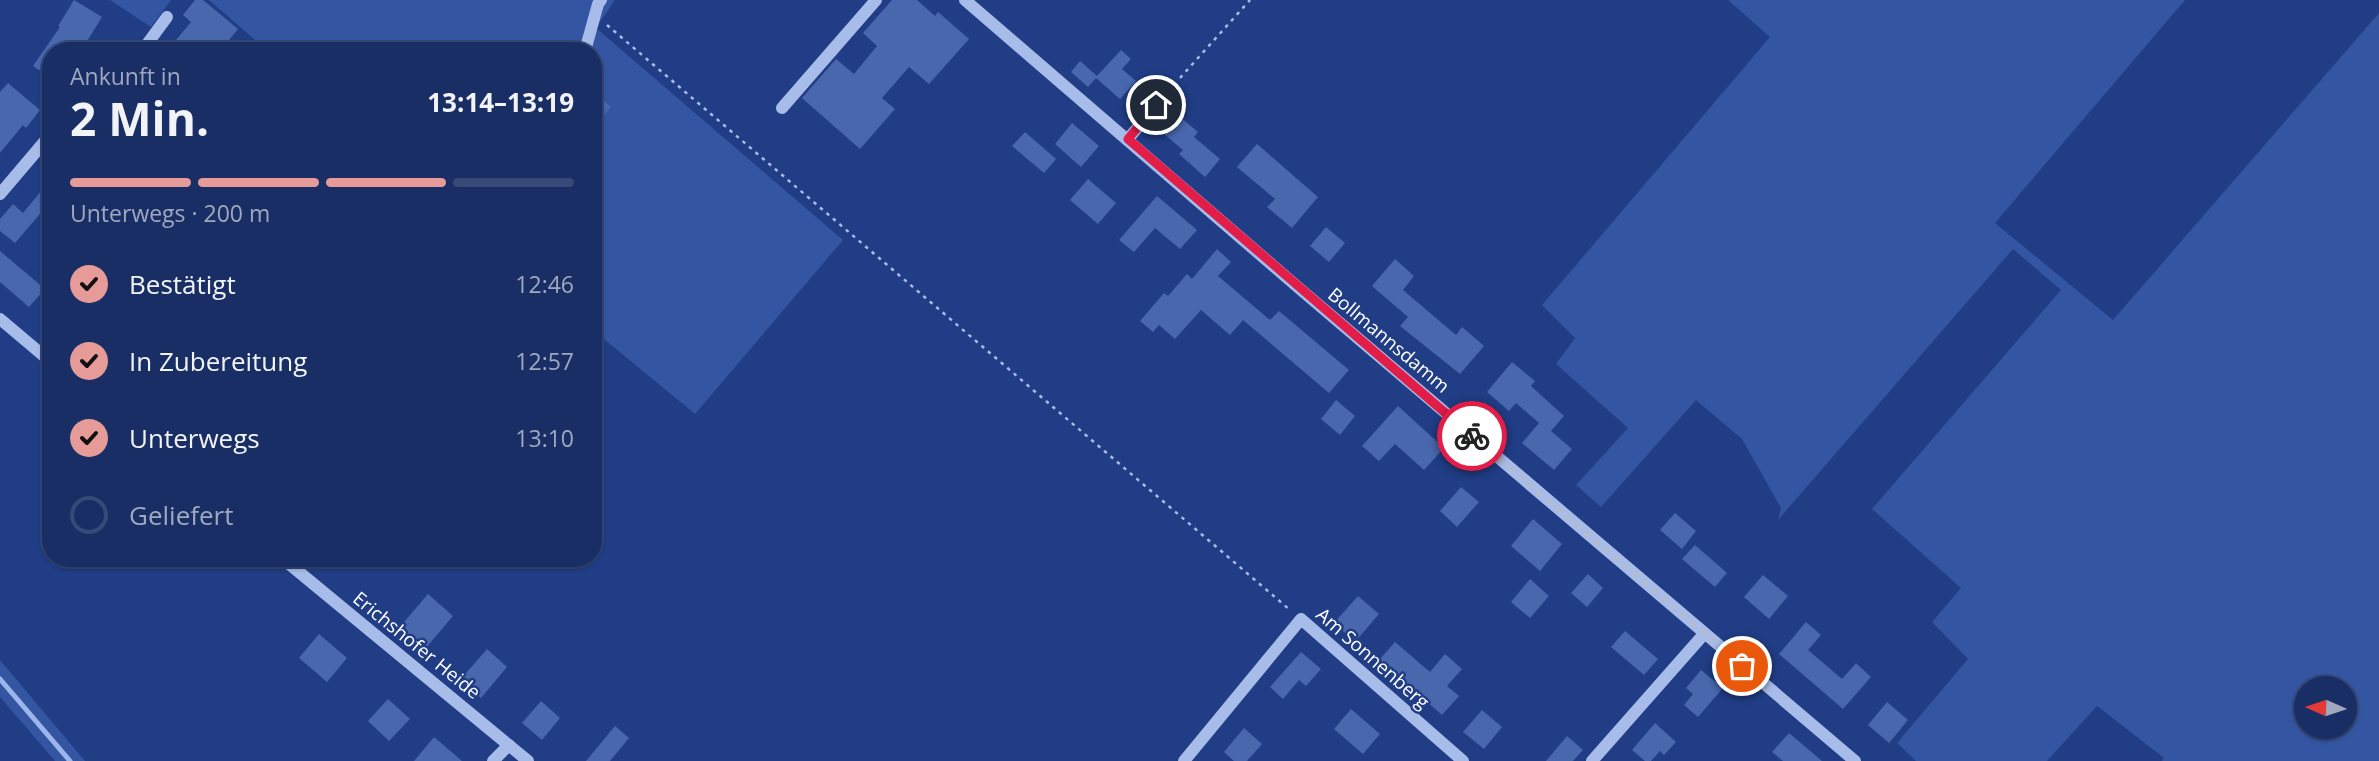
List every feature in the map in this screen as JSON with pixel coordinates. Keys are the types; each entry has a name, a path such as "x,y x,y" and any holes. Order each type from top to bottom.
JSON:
{"street":[{"path":"588,42 601,0"},
{"path":"782,108 876,0"},
{"name":"Bollmannsdamm","path":"965,0 1855,761"},
{"path":"149,42 167,17"},
{"path":"1128,139 1171,88"},
{"path":"0,194 42,145"},
{"path":"0,319 42,354"},
{"name":"Erichshofer Heide","path":"293,567 528,761"},
{"name":"Am Sonnenberg","path":"1184,761 1301,619 1463,761"},
{"path":"1592,761 1704,634"},
{"path":"493,761 509,745"}],"path":[{"path":"1171,88 1250,0"},
{"path":"595,15 1301,619"}],"shaded area":[{"path":"110,0 171,0 151,27"},
{"path":"209,0 615,0 596,28 843,240 695,414 602,337 602,42 258,42"},
{"path":"1728,0 2185,0 1995,223 2113,320 2379,13 2379,761 2162,761 2164,758 2097,706 2047,761 1916,761 1897,743 1968,659 1932,622 1961,588 1872,509 2061,290 2013,249 1778,520 1781,508 1742,439 1696,400 1601,507 1576,485 1628,428 1556,364 1575,338 1542,305 1770,37"},
{"path":"0,660 85,761 55,761 0,697"}],"building":[{"path":"74,0 102,17 87,42 50,42 60,27 58,26"},
{"path":"195,0 203,0 238,29 227,42 174,42 191,22 183,15"},
{"path":"892,0 917,0 935,16 938,12 969,39 929,84 909,67 882,98 895,109 860,149 802,98 836,59 854,74 877,46 863,33"},
{"path":"1121,50 1131,59 1122,69 1136,81 1120,99 1096,78 1088,87 1071,72 1080,61 1097,76"},
{"path":"42,53 42,72 33,66"},
{"path":"8,83 40,110 26,128 23,125 0,153 0,92"},
{"path":"602,99 611,107 602,117"},
{"path":"1172,110 1198,132 1194,137 1220,159 1205,177 1179,154 1183,150 1157,128"},
{"path":"1072,123 1099,146 1081,167 1055,144"},
{"path":"1025,132 1056,159 1044,173 1012,146"},
{"path":"1257,144 1318,197 1292,228 1267,207 1275,199 1237,167"},
{"path":"1088,179 1116,203 1098,224 1070,200"},
{"path":"42,190 42,212 15,243 0,231 0,219 13,204 23,213"},
{"path":"1157,196 1197,230 1180,249 1155,228 1134,252 1119,240"},
{"path":"1326,227 1345,243 1329,262 1310,246"},
{"path":"1217,249 1231,262 1218,276 1270,320 1279,311 1349,370 1329,393 1243,320 1230,335 1201,310 1175,339 1159,325 1153,332 1140,321 1164,293 1168,296 1187,274 1192,279"},
{"path":"0,251 42,286 42,292 29,307 0,282"},
{"path":"1395,259 1414,276 1403,290 1456,335 1462,327 1484,346 1460,374 1400,326 1408,317 1372,286"},
{"path":"1512,362 1535,381 1531,386 1564,416 1551,431 1572,449 1554,470 1522,443 1539,423 1516,403 1509,411 1487,392"},
{"path":"1336,400 1355,416 1340,435 1321,419"},
{"path":"1398,406 1444,448 1424,470 1395,444 1379,461 1362,446"},
{"path":"1461,487 1479,502 1457,527 1440,511"},
{"path":"1675,513 1696,531 1682,549 1660,530"},
{"path":"1533,519 1562,544 1540,571 1511,546"},
{"path":"1695,545 1727,573 1715,587 1682,559"},
{"path":"1588,574 1603,588 1587,607 1571,593"},
{"path":"1763,575 1788,596 1769,619 1744,597"},
{"path":"1530,579 1549,596 1530,618 1511,602"},
{"path":"428,594 453,616 425,649 399,628"},
{"path":"1358,596 1379,614 1355,642 1334,623"},
{"path":"1806,622 1821,635 1808,650 1842,679 1856,663 1871,677 1843,709 1779,654"},
{"path":"1625,631 1658,659 1644,675 1611,647"},
{"path":"319,634 347,658 327,682 299,658"},
{"path":"1395,642 1430,672 1445,654 1462,669 1447,686 1459,696 1442,715 1379,660"},
{"path":"487,649 507,667 481,698 460,680"},
{"path":"1301,652 1321,669 1306,686 1299,680 1283,699 1270,687"},
{"path":"1701,670 1723,688 1698,717 1684,705 1693,694 1686,688"},
{"path":"388,699 410,719 389,741 368,721"},
{"path":"541,701 560,718 542,740 522,723"},
{"path":"1887,702 1908,720 1889,743 1868,725"},
{"path":"1351,709 1380,734 1363,754 1334,729"},
{"path":"1482,710 1502,727 1484,749 1463,732"},
{"path":"1655,723 1676,742 1664,755 1660,751 1651,761 1645,761 1632,750"},
{"path":"615,726 629,738 610,761 586,761"},
{"path":"1244,728 1262,744 1247,761 1234,761 1224,752"},
{"path":"1789,733 1822,761 1783,761 1772,752"},
{"path":"1567,736 1583,750 1573,761 1546,761"},
{"path":"434,737 462,761 414,761"}],"waterway":[{"path":"0,679 70,761"}],"way so far":[{"path":"1472,436 1742,666"}],"route":[{"path":"1156,105 1128,139 1472,436"}]}
